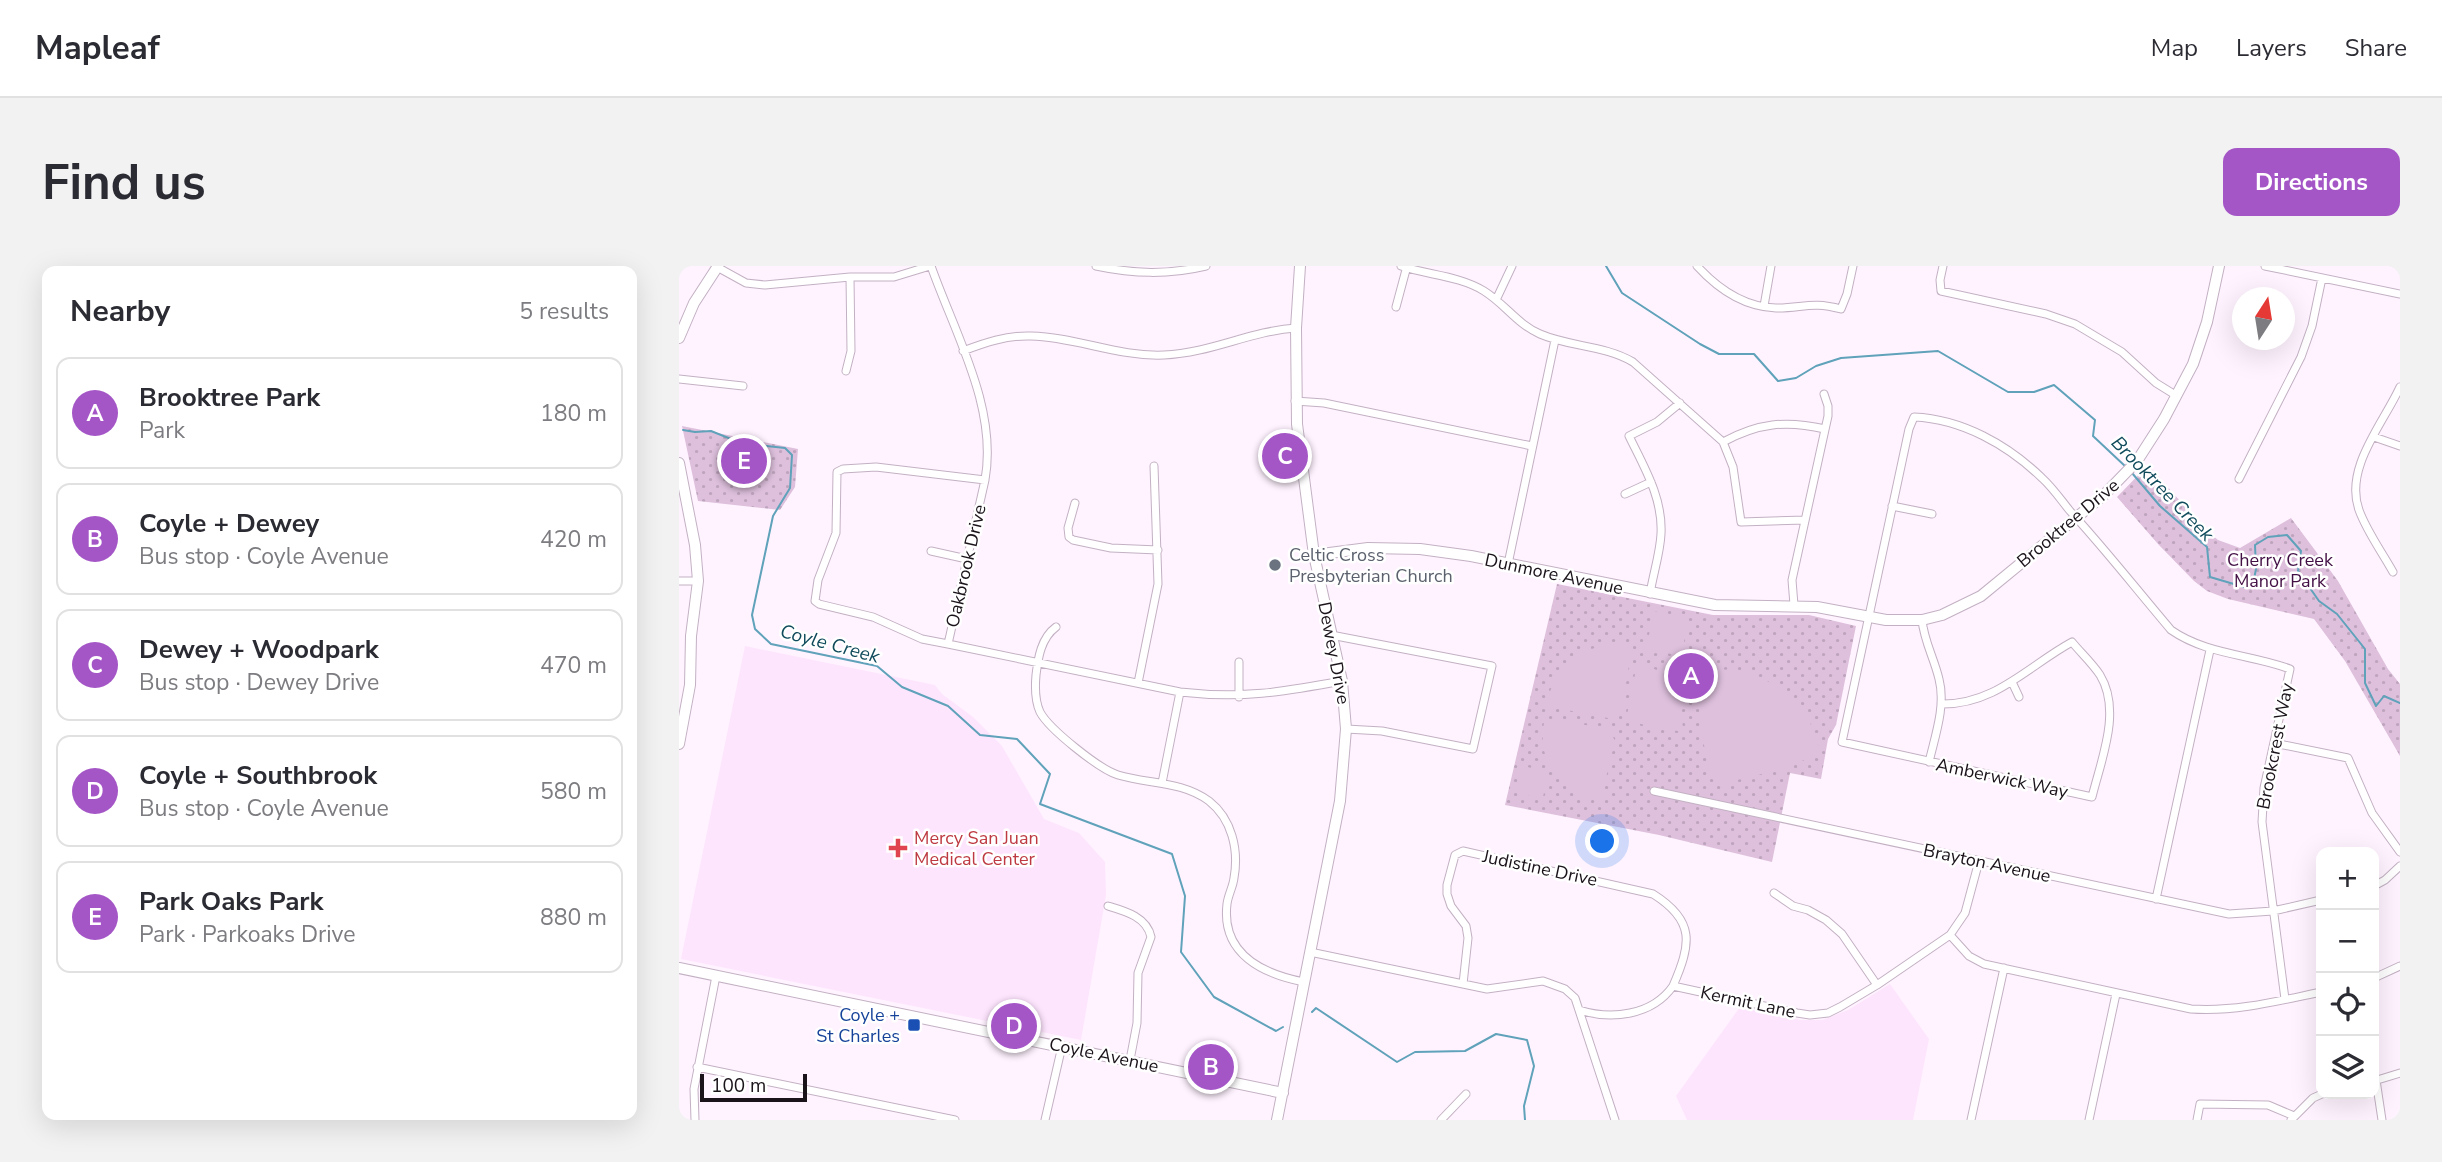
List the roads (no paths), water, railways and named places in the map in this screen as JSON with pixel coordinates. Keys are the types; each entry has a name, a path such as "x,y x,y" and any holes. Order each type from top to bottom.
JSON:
{"street":[{"path":"679,338 683,315 718,267 739,280 755,285 850,277 894,277 931,266"},
{"name":"Oakbrook Drive","path":"931,266 981,401 989,449 985,480 949,644 1180,692 1239,696 1282,693 1342,681"},
{"path":"1097,266 1150,274 1206,266"},
{"name":"Dewey Drive","path":"1277,1120 1340,801 1346,729 1342,681 1314,555 1305,494 1296,401 1296,328 1300,266"},
{"path":"1496,300 1512,266"},
{"path":"1697,266 1726,292 1749,303 1776,308 1814,304 1841,309 1853,266"},
{"path":"1764,306 1771,266"},
{"path":"1943,266 1941,291 2046,314 2075,324 2122,352 2156,383 2177,397"},
{"name":"Brooktree Drive","path":"1794,605 1867,618 1922,620 1942,615 1981,596 2120,480 2137,461 2177,397 2193,363 2204,332 2219,266"},
{"path":"2265,266 2400,294"},
{"path":"1397,307 1405,267 1473,285 1496,300 1522,325 1555,340 1615,353 1626,358 1641,367 1723,442 1733,467 1741,522 1805,520"},
{"path":"846,371 851,351 850,277"},
{"path":"2239,479 2301,357 2312,326 2322,278"},
{"path":"963,351 1003,338 1029,336 1117,352 1143,355 1180,354 1215,348 1272,330 1296,328"},
{"path":"1508,564 1555,340"},
{"path":"679,379 743,386"},
{"path":"2393,572 2356,501 2357,472 2400,387"},
{"path":"1794,605 1792,580 1828,411 1824,394"},
{"path":"1296,401 1324,403 1532,446"},
{"path":"1650,594 1661,534 1661,516 1651,482 1629,436 1657,422 1680,403"},
{"name":"Brookcrest Way","path":"1892,506 1914,417 1949,422 1999,445 2038,473 2171,630 2210,650 2290,668 2264,788 2262,822 2285,999"},
{"path":"1723,442 1742,431 1775,424 1797,424 1825,429"},
{"path":"2374,437 2400,446"},
{"path":"679,463 695,545 698,581 679,744"},
{"path":"1138,683 1156,599 1158,550 1154,466"},
{"path":"949,644 922,639 873,617 815,601 818,580 836,533 837,472 843,469 876,467 985,480"},
{"path":"1625,494 1651,482"},
{"path":"1075,503 1067,528 1069,537 1073,540 1111,548 1158,550"},
{"path":"1867,618 1892,506 1932,514"},
{"name":"Dunmore Avenue","path":"1314,555 1394,548 1445,552 1715,605 1794,605"},
{"path":"931,551 967,559"},
{"path":"679,581 698,581"},
{"name":"Amberwick Way","path":"1867,618 1842,742 2092,797 2107,734 2109,697 2101,676 2071,642 2012,682 1969,702 1941,704"},
{"path":"1922,620 1926,641 1940,679 1941,704 1929,762"},
{"path":"1056,627 1045,639 1035,685 1037,704 1047,720 1100,768 1121,776 1186,789 1198,794 1217,809 1229,827 1236,856 1227,917 1237,946 1247,959 1261,970 1304,982"},
{"path":"1331,635 1492,666 1473,749 1382,731 1346,729"},
{"path":"2156,899 2210,650"},
{"path":"1239,696 1240,662"},
{"path":"2012,682 2019,697"},
{"path":"1162,783 1180,692"},
{"path":"2274,743 2348,758 2372,813 2400,852"},
{"name":"Brayton Avenue","path":"1654,791 2229,914 2273,911 2316,901"},
{"name":"Judistine Drive","path":"1463,984 1468,938 1466,926 1451,906 1447,885 1455,855 1463,851 1653,894 1672,906 1684,926 1687,941 1686,956 1673,986"},
{"name":"Kermit Lane","path":"1673,986 1811,1015 1834,1010 1877,985 1949,935 1965,913 1979,861"},
{"path":"2379,883 2400,866"},
{"path":"1774,894 1793,906 1808,910 1826,920 1842,934 1877,985"},
{"path":"1108,906 1137,918 1146,925 1151,937 1138,973 1136,1032 1130,1060"},
{"path":"1949,935 1969,956 1984,964 2176,1007 2209,1011 2242,1008 2316,993"},
{"path":"1310,951 1487,989 1543,981 1565,989 1575,998 1615,1120"},
{"path":"2379,976 2400,967"},
{"name":"Coyle Avenue","path":"679,968 1283,1093"},
{"path":"1971,1120 2004,968"},
{"path":"695,1120 694,1089 697,1067 716,976"},
{"path":"1579,1010 1610,1016 1633,1012 1660,999 1673,986"},
{"path":"2089,1120 2116,993"},
{"path":"1045,1120 1062,1046"},
{"path":"697,1067 953,1120"},
{"path":"2379,1079 2400,1073"},
{"path":"1441,1120 1466,1094"},
{"path":"2197,1120 2200,1104 2268,1105 2293,1118 2316,1097"},
{"path":"2378,1099 2382,1120"}],"waterway":[{"name":"Brooktree Creek","path":"1606,266 1622,293 1719,354 1754,354 1778,381 1796,378 1816,366 1841,358 1938,351 2008,392 2034,392 2054,385 2095,420 2093,436 2126,467"},
{"name":"Coyle Creek","path":"683,430 711,431 741,443 785,448 792,455 790,488 773,516 752,615 755,629 771,644 877,666 902,687 948,706 980,735 1017,739 1050,774 1040,804 1172,854 1185,896 1181,952 1214,997 1276,1031 1283,1027"},
{"name":"Brooktree Creek","path":"2132,473 2160,506 2207,547 2210,577 2244,587 2253,584 2256,569 2255,545 2268,537 2287,535 2301,551 2298,571 2319,601 2337,614 2365,649 2365,683 2376,706 2384,696 2400,703"},
{"name":"Coyle Creek","path":"1312,1012 1316,1008 1397,1062 1415,1052 1465,1051 1496,1034 1527,1040 1534,1066 1524,1106 1525,1120"}],"place":[{"name":"Dewey + Woodpark","path":"1285,456"},
{"name":"Park Oaks Park","path":"744,461"},
{"name":"Celtic Cross Presbyterian Church","path":"1275,565"},
{"name":"Brooktree Park","path":"1691,676"},
{"name":"Mercy San Juan Medical Center","path":"898,848"},
{"name":"Coyle + St Charles","path":"914,1025"},
{"name":"Coyle + Southbrook","path":"1014,1026"},
{"name":"Coyle + Dewey","path":"1211,1067"}],"park label":[{"name":"Cherry Creek Manor Park","path":"2280,570"}]}
